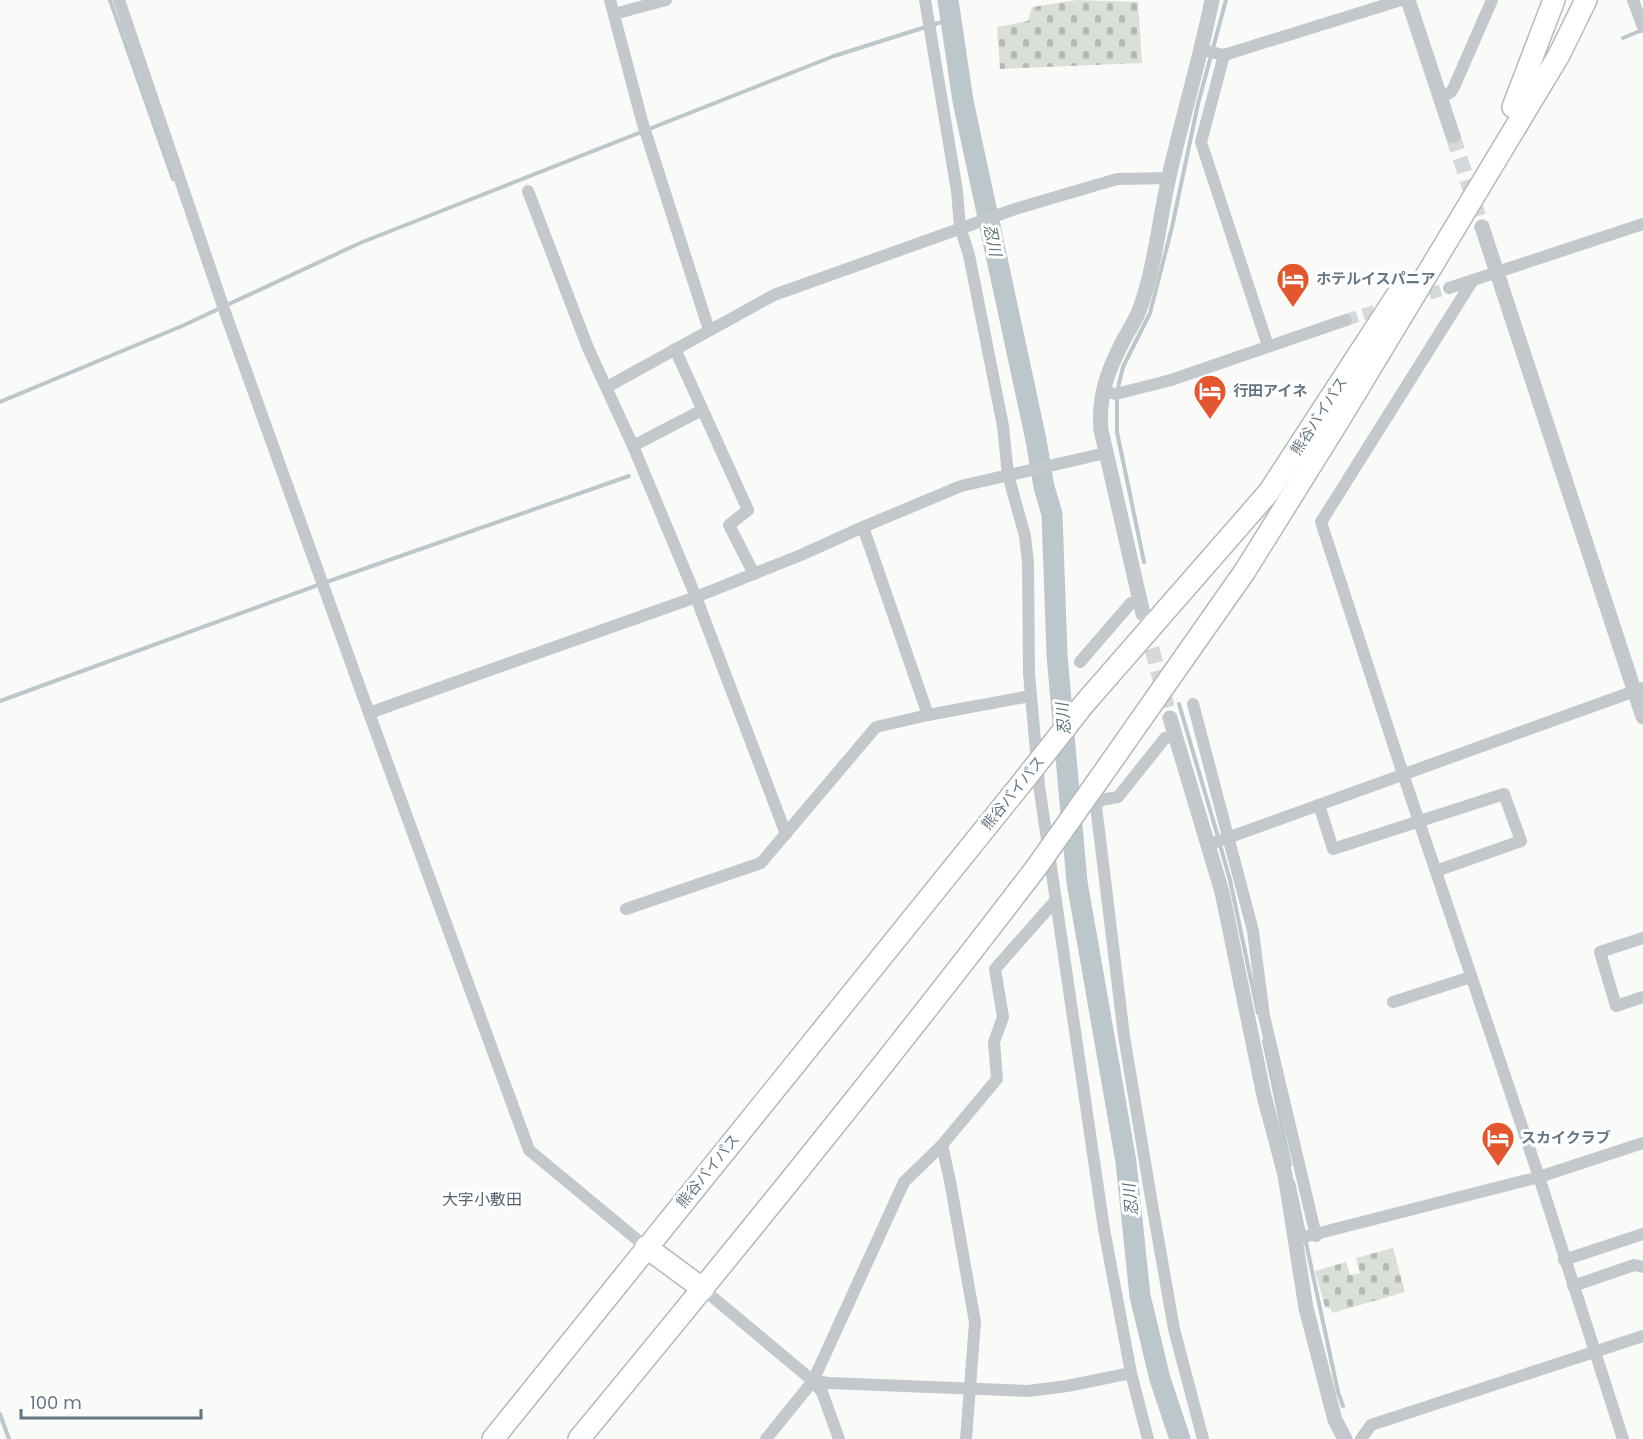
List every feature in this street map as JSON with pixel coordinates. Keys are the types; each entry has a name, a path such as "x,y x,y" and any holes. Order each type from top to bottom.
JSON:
{"highway":[{"path":"1513,107 1554,0"},
{"name":"熊谷バイパス","path":"493,1439 1084,704 1269,492 1392,304 1513,107 1572,0"},
{"name":"熊谷バイパス","path":"579,1439 936,998 1036,868 1245,571 1559,56 1586,0"},
{"path":"646,1247 703,1288"}],"street":[{"path":"119,0 226,315 529,1150 646,1247"},
{"path":"610,0 643,123 709,330"},
{"path":"614,14 666,0"},
{"path":"925,0 963,226 1025,536 1028,563 1030,696 1039,785 1104,1228 1131,1373 1148,1439"},
{"path":"1141,608 1101,430 1099,410 1109,393 1115,358 1139,311 1151,267 1169,178 1203,50 1212,0"},
{"path":"1203,50 1222,54 1401,0"},
{"path":"1408,0 1453,136"},
{"path":"1440,98 1454,87 1492,0"},
{"path":"1632,0 1643,27"},
{"path":"1222,54 1201,142 1268,346"},
{"path":"607,387 774,295 1012,210 1117,179 1169,178"},
{"path":"528,191 588,348 633,446 696,597 786,834"},
{"path":"1449,288 1643,224"},
{"path":"1482,226 1639,689 1643,717"},
{"path":"1473,280 1321,522 1539,1177 1623,1439"},
{"path":"1109,393 1172,380 1346,320"},
{"path":"675,349 748,510 729,525 754,574"},
{"path":"633,446 702,410"},
{"path":"369,713 696,597 962,486 1106,453"},
{"path":"863,526 928,715"},
{"path":"1080,662 1131,603 1141,608"},
{"path":"1218,842 1639,689"},
{"path":"626,909 761,863 876,727 1030,696"},
{"path":"1193,704 1218,842 1222,892 1264,1096 1285,1175 1308,1318 1335,1419 1345,1439"},
{"path":"1170,717 1175,736 1253,931 1264,1016 1314,1236"},
{"path":"1175,736 1165,738 1118,797 1101,800 1096,806 1124,1036 1148,1182 1174,1329 1203,1439"},
{"path":"1319,805 1333,849 1504,794 1521,841 1436,871"},
{"path":"766,1439 813,1381 904,1182 942,1145 997,1079 994,1042 1003,1017 995,969 1055,900"},
{"path":"1643,938 1600,952 1616,1006 1643,997"},
{"path":"1392,1002 1471,977"},
{"path":"1297,1239 1539,1177 1643,1143"},
{"path":"942,1145 953,1193 975,1322 966,1439"},
{"path":"1564,1260 1643,1234"},
{"path":"1573,1286 1634,1265 1643,1267"},
{"path":"703,1288 813,1381 822,1392 839,1439"},
{"path":"1361,1439 1371,1425 1643,1336"},
{"path":"813,1381 1028,1391 1131,1373"}],"green space":[{"path":"1077,0 1138,2 1142,63 1000,69 997,27 1028,21 1032,7"},
{"path":"1393,1248 1405,1292 1332,1313 1330,1308 1325,1307 1315,1271 1346,1262 1350,1275 1360,1273 1356,1258"}],"waterway":[{"path":"110,0 173,179"},
{"name":"忍川","path":"948,0 963,101 1036,440 1044,487 1052,514 1057,655 1077,882 1126,1162 1140,1296 1160,1379 1180,1439"},
{"path":"1144,562 1117,432 1117,392 1123,367 1150,313 1172,227 1198,104 1226,0"},
{"path":"0,402 182,326 360,243 834,56 951,19"},
{"path":"1623,38 1642,30"},
{"path":"0,701 318,585 629,476"},
{"path":"1179,704 1218,837"},
{"path":"1220,845 1230,880 1258,1013"},
{"path":"1264,1041 1290,1165"},
{"path":"1293,1182 1338,1392 1343,1406"},
{"path":"0,1414 9,1439"}],"tunnel":[{"path":"1453,136 1482,227"},
{"path":"1412,299 1449,288"},
{"path":"1346,320 1390,306"},
{"path":"1146,626 1170,718"}],"place":[{"name":"ホテルイスパニア","path":"1293,308"},
{"name":"行田アイネ","path":"1210,420"},
{"name":"スカイクラブ","path":"1498,1167"}],"district":[{"name":"大字小敷田","path":"482,1199"}]}
